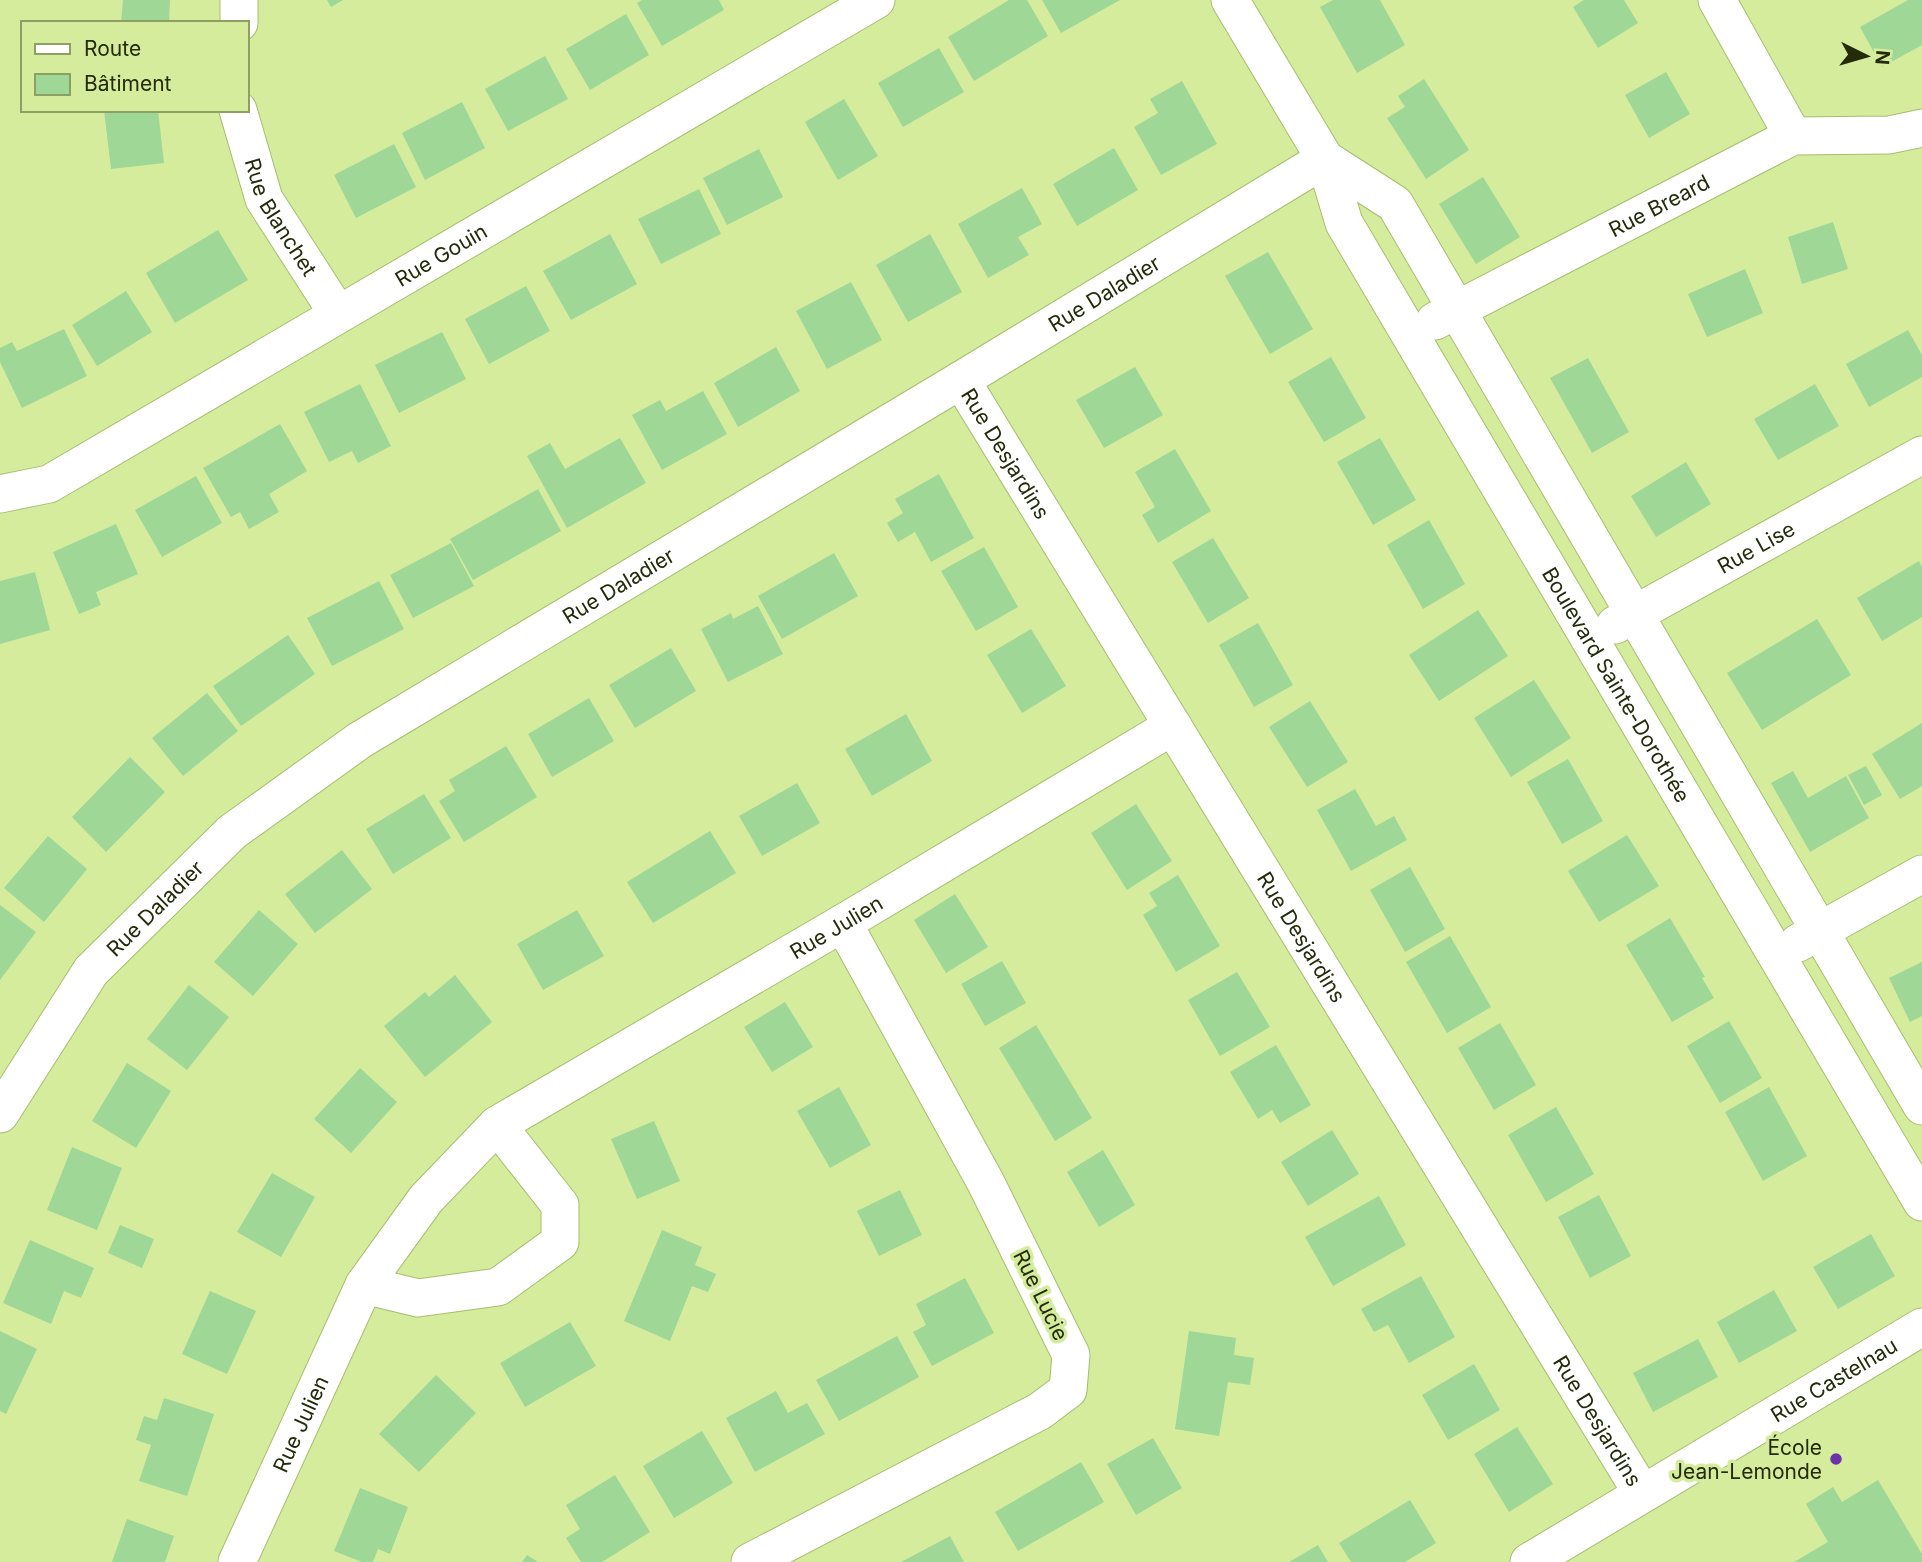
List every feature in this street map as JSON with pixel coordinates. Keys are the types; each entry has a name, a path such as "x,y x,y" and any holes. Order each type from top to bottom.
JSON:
{"street":[{"path":"239,0 239,21"},
{"name":"Rue Gouin","path":"0,494 49,484 876,0"},
{"name":"Boulevard Sainte-Dorothée","path":"1230,0 1325,159 1344,223 1922,1202"},
{"path":"1717,0 1793,136"},
{"name":"Rue Blanchet","path":"239,112 264,199 338,314"},
{"name":"Rue Breard","path":"1410,335 1793,136 1889,135 1922,128"},
{"name":"Boulevard Sainte-Dorothée","path":"1325,159 1395,204 1922,1106"},
{"name":"Rue Daladier","path":"0,1114 91,971 232,832 360,740 1325,159"},
{"name":"Rue Desjardins","path":"961,380 1642,1493"},
{"name":"Rue Lise","path":"1589,639 1922,455"},
{"name":"Rue Julien","path":"237,1562 364,1285 426,1199 497,1125 1173,726"},
{"path":"1777,956 1922,874"},
{"name":"Rue Lucie","path":"751,1562 1040,1411 1068,1390 1071,1355 986,1183 842,922"},
{"path":"364,1285 418,1298 498,1287 560,1242 560,1205 497,1125"},
{"name":"Rue Castelnau","path":"1529,1562 1922,1327"}],"building":[{"path":"123,0 170,0 169,21 121,21"},
{"path":"327,0 343,0 331,7"},
{"path":"642,0 719,0 724,10 662,46 637,3"},
{"path":"1009,0 1027,0 1048,36 974,81 948,37"},
{"path":"1042,0 1120,0 1061,33"},
{"path":"1333,0 1380,0 1405,45 1357,73 1320,7"},
{"path":"1584,0 1624,0 1638,23 1598,48 1573,7"},
{"path":"1908,0 1922,0 1922,45 1882,67 1860,27"},
{"path":"626,14 649,55 590,90 566,49"},
{"path":"939,48 964,92 903,127 878,83"},
{"path":"545,56 568,99 508,131 485,89"},
{"path":"1666,72 1690,114 1649,138 1625,95"},
{"path":"1424,79 1469,150 1426,179 1387,118 1405,107 1398,96"},
{"path":"1182,81 1217,144 1161,175 1134,127 1158,113 1150,99"},
{"path":"844,99 878,156 838,180 805,122"},
{"path":"462,102 485,148 425,180 402,133"},
{"path":"104,112 158,112 164,163 111,169"},
{"path":"394,144 416,187 356,218 334,175"},
{"path":"1114,148 1138,190 1077,226 1053,184"},
{"path":"759,149 783,197 727,225 703,178"},
{"path":"1483,177 1520,237 1476,264 1439,204"},
{"path":"1022,188 1042,224 1018,237 1029,255 988,278 958,224"},
{"path":"699,189 721,234 661,264 638,219"},
{"path":"1833,222 1848,269 1802,284 1788,237"},
{"path":"218,230 248,280 175,323 146,273"},
{"path":"610,234 637,284 571,320 543,271"},
{"path":"930,234 962,292 908,322 876,265"},
{"path":"1268,252 1313,329 1270,354 1225,276"},
{"path":"1745,269 1763,313 1707,337 1688,294"},
{"path":"851,282 882,340 827,369 796,311"},
{"path":"526,286 550,331 489,364 465,319"},
{"path":"126,291 152,332 97,366 72,325"},
{"path":"64,329 87,376 22,408 0,362 0,348 12,342 17,351"},
{"path":"1908,330 1922,355 1922,377 1869,407 1846,364"},
{"path":"442,332 466,379 399,413 375,365"},
{"path":"776,347 800,391 738,427 714,383"},
{"path":"1331,357 1366,418 1324,442 1288,382"},
{"path":"1588,358 1629,432 1592,453 1550,378"},
{"path":"1135,367 1163,415 1104,448 1076,400"},
{"path":"360,384 391,446 358,463 352,451 329,462 304,412"},
{"path":"1815,384 1839,426 1778,460 1754,419"},
{"path":"703,391 727,434 662,470 632,415 660,400 666,411"},
{"path":"280,424 307,471 269,494 279,512 249,529 240,512 231,517 203,468"},
{"path":"620,438 646,483 567,528 527,456 550,443 565,469"},
{"path":"1380,438 1416,500 1373,525 1337,462"},
{"path":"1175,449 1211,511 1158,543 1142,515 1155,507 1135,472"},
{"path":"1686,462 1711,504 1656,537 1631,496"},
{"path":"939,474 974,538 931,562 915,532 898,542 887,523 903,513 895,499"},
{"path":"196,476 222,523 162,557 135,510"},
{"path":"538,489 561,531 473,580 450,539"},
{"path":"1429,520 1465,584 1423,609 1387,545"},
{"path":"116,524 138,574 96,592 101,605 79,614 53,552"},
{"path":"1213,538 1249,598 1208,623 1172,562"},
{"path":"451,543 474,586 413,618 390,575"},
{"path":"984,547 1018,607 976,631 941,571"},
{"path":"834,553 858,596 782,639 758,596"},
{"path":"1919,561 1922,567 1922,617 1882,641 1857,598"},
{"path":"35,572 50,630 0,644 0,581"},
{"path":"379,581 404,629 332,666 307,618"},
{"path":"758,606 783,654 728,682 701,629 731,613 733,619"},
{"path":"1478,610 1508,656 1439,701 1409,655"},
{"path":"1817,619 1851,675 1762,730 1727,673"},
{"path":"1258,623 1293,685 1254,707 1219,645"},
{"path":"1031,629 1066,686 1022,713 987,655"},
{"path":"288,635 315,674 241,726 213,686"},
{"path":"671,648 696,691 635,728 609,685"},
{"path":"1534,680 1571,738 1511,777 1474,718"},
{"path":"207,693 238,731 183,776 152,738"},
{"path":"589,698 614,741 552,777 528,734"},
{"path":"1310,701 1348,762 1307,787 1269,727"},
{"path":"906,714 932,761 872,796 845,749"},
{"path":"1922,723 1922,786 1900,799 1872,754"},
{"path":"506,746 537,797 464,842 439,801 455,791 449,780"},
{"path":"130,757 165,792 106,852 72,817"},
{"path":"1568,759 1603,821 1562,844 1527,782"},
{"path":"1866,766 1882,795 1864,805 1848,775"},
{"path":"1793,771 1808,798 1846,776 1869,818 1810,852 1771,783"},
{"path":"797,783 820,823 762,856 739,816"},
{"path":"1355,789 1376,826 1394,816 1407,840 1351,871 1317,810"},
{"path":"424,794 451,838 393,874 366,829"},
{"path":"1136,804 1172,861 1127,890 1091,833"},
{"path":"710,831 736,873 653,923 627,882"},
{"path":"1627,835 1659,886 1599,922 1568,871"},
{"path":"48,836 87,869 44,922 4,888"},
{"path":"342,850 372,889 315,933 285,894"},
{"path":"1410,867 1445,929 1405,952 1370,890"},
{"path":"1178,875 1220,946 1176,972 1143,915 1157,906 1149,893"},
{"path":"955,894 988,947 946,973 914,920"},
{"path":"0,905 36,932 0,980"},
{"path":"259,910 298,944 253,996 214,962"},
{"path":"577,910 604,956 543,990 517,944"},
{"path":"1670,918 1705,977 1702,978 1714,998 1672,1022 1626,945"},
{"path":"1450,936 1491,1007 1447,1033 1406,962"},
{"path":"1002,961 1026,1003 985,1026 961,984"},
{"path":"1922,962 1922,1016 1910,1022 1889,978"},
{"path":"1237,972 1270,1027 1220,1056 1188,1000"},
{"path":"455,975 492,1022 425,1077 384,1026 425,992 429,997"},
{"path":"189,985 229,1017 187,1070 147,1039"},
{"path":"785,1002 813,1047 772,1072 744,1027"},
{"path":"1729,1021 1762,1078 1720,1103 1687,1046"},
{"path":"1500,1023 1536,1085 1494,1110 1458,1048"},
{"path":"1036,1025 1092,1118 1055,1141 999,1048"},
{"path":"1276,1045 1311,1105 1280,1123 1272,1110 1258,1119 1230,1072"},
{"path":"127,1063 171,1091 136,1148 92,1121"},
{"path":"360,1068 397,1102 351,1153 314,1119"},
{"path":"839,1087 871,1145 830,1168 797,1111"},
{"path":"1769,1087 1807,1156 1763,1181 1725,1112"},
{"path":"1556,1107 1594,1174 1546,1202 1508,1135"},
{"path":"654,1121 680,1181 637,1199 611,1139"},
{"path":"1332,1130 1359,1174 1308,1206 1281,1162"},
{"path":"72,1147 122,1168 97,1230 47,1210"},
{"path":"1103,1150 1135,1205 1099,1227 1067,1172"},
{"path":"272,1173 315,1197 281,1257 237,1232"},
{"path":"900,1190 922,1235 879,1256 857,1211"},
{"path":"1599,1195 1631,1256 1590,1278 1558,1217"},
{"path":"1379,1196 1406,1245 1333,1286 1305,1237"},
{"path":"120,1225 154,1239 142,1268 108,1253"},
{"path":"662,1230 702,1247 695,1265 716,1274 708,1292 692,1286 670,1341 624,1321"},
{"path":"1871,1234 1895,1276 1838,1309 1813,1267"},
{"path":"30,1240 94,1268 81,1298 64,1291 51,1324 3,1303"},
{"path":"1421,1276 1455,1337 1409,1363 1388,1325 1374,1332 1361,1309"},
{"path":"965,1278 994,1333 932,1366 913,1332 926,1325 916,1304"},
{"path":"1774,1290 1797,1331 1739,1363 1717,1322"},
{"path":"210,1291 256,1311 227,1374 182,1354"},
{"path":"570,1322 596,1366 525,1407 500,1363"},
{"path":"0,1331 37,1349 6,1414 0,1411"},
{"path":"1189,1331 1236,1338 1234,1355 1254,1358 1250,1385 1228,1382 1219,1436 1175,1429"},
{"path":"897,1336 919,1377 839,1421 816,1380"},
{"path":"1698,1339 1718,1377 1653,1412 1633,1373"},
{"path":"1474,1364 1500,1410 1448,1440 1422,1395"},
{"path":"436,1375 476,1413 419,1472 379,1434"},
{"path":"776,1391 788,1413 807,1403 825,1434 755,1472 726,1418"},
{"path":"164,1398 214,1414 187,1496 139,1481 151,1445 136,1440 144,1416 157,1420"},
{"path":"1517,1427 1553,1484 1509,1512 1474,1454"},
{"path":"702,1431 733,1483 674,1518 643,1466"},
{"path":"1153,1438 1182,1488 1136,1515 1107,1464"},
{"path":"1081,1462 1104,1502 1018,1551 995,1512"},
{"path":"615,1475 650,1532 602,1562 581,1562 566,1538 580,1529 566,1505"},
{"path":"1878,1480 1922,1554 1922,1562 1794,1562 1828,1542 1806,1504 1833,1487 1842,1502"},
{"path":"360,1488 408,1507 390,1554 378,1549 373,1562 362,1562 334,1551"},
{"path":"1410,1500 1436,1543 1405,1562 1351,1562 1339,1543"},
{"path":"127,1519 174,1536 165,1562 112,1562"},
{"path":"950,1536 964,1562 901,1562"},
{"path":"1318,1545 1328,1562 1289,1562"},
{"path":"527,1555 538,1562 522,1562"}],"place":[{"name":"École Jean-Lemonde","path":"1836,1459"}]}
